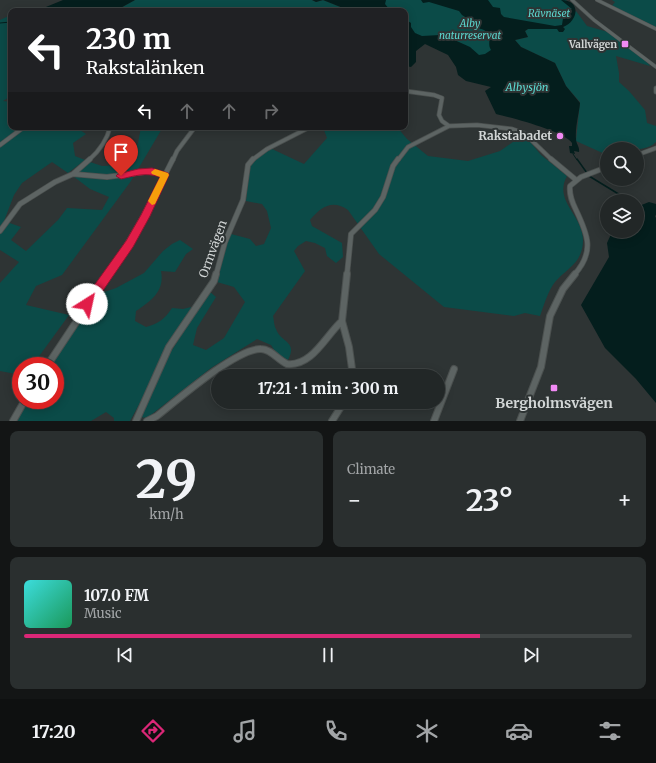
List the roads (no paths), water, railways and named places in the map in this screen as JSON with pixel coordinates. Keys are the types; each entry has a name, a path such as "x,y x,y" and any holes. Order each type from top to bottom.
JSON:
{"street":[{"path":"572,0 599,23 655,65"},
{"path":"597,0 656,29"},
{"path":"408,92 421,94 436,94 442,98 440,115 442,121 449,126"},
{"path":"352,369 349,348 342,321 351,234 372,214 383,197 392,166 408,147 449,126 477,125 512,129 524,133 547,156 575,179"},
{"path":"0,145 20,130"},
{"path":"0,231 20,204 55,182 73,174 99,151 106,140 109,130"},
{"path":"53,357 87,304 129,244 180,147 193,130"},
{"name":"Ormvägen","path":"136,421 169,347 204,293 214,281 225,242 243,200 249,164 255,156 304,130"},
{"path":"644,152 656,148"},
{"path":"520,421 541,368 550,318 563,288 576,273 588,253 588,241 585,227 569,196 568,189 575,179 600,170"},
{"path":"73,174 107,177 152,171 165,175"},
{"path":"147,421 157,416 216,371 254,350 268,350 285,365 292,366 298,364 313,354 342,321"},
{"path":"434,421 454,369"},
{"path":"13,421 20,409"},
{"path":"332,421 340,409"}],"water":[{"path":"63,0 135,0 120,8 43,8"},
{"path":"312,0 323,0 316,2"},
{"path":"323,0 386,0 385,4 388,8 343,8"},
{"name":"Albysjön","path":"421,0 488,0 493,7 500,8 501,14 504,17 555,26 562,25 564,12 572,9 561,0 568,1 572,4 575,7 576,12 572,21 563,27 565,29 563,32 559,32 557,29 528,29 525,31 528,37 515,40 521,47 555,63 566,86 580,103 576,134 579,152 574,151 575,154 570,153 569,146 572,146 572,143 567,138 559,134 496,114 485,91 491,87 466,81 458,75 456,67 448,55 425,44 416,51 416,62 411,67 408,66 408,21 411,23 411,27 415,33 422,36 440,35 450,38 470,47 479,55 485,54 491,50 489,45 489,35 487,32 472,27 473,22 462,15 459,11 429,2 423,3"},
{"path":"649,202 656,204 656,403 636,379 605,348 581,305 609,257 607,243 609,238 644,238 644,204"}],"waterway":[{"path":"0,23 8,22"},
{"path":"573,154 577,160"},
{"path":"577,159 587,173"},
{"path":"589,176 619,194"}],"place":[{"name":"Vallvägen","path":"625,44"},
{"name":"Rakstabadet","path":"560,136"},
{"name":"Bergholmsvägen","path":"554,388"}],"park label":[{"name":"Rävnäset","path":"549,13"},
{"name":"Alby naturreservat","path":"470,28"}]}
